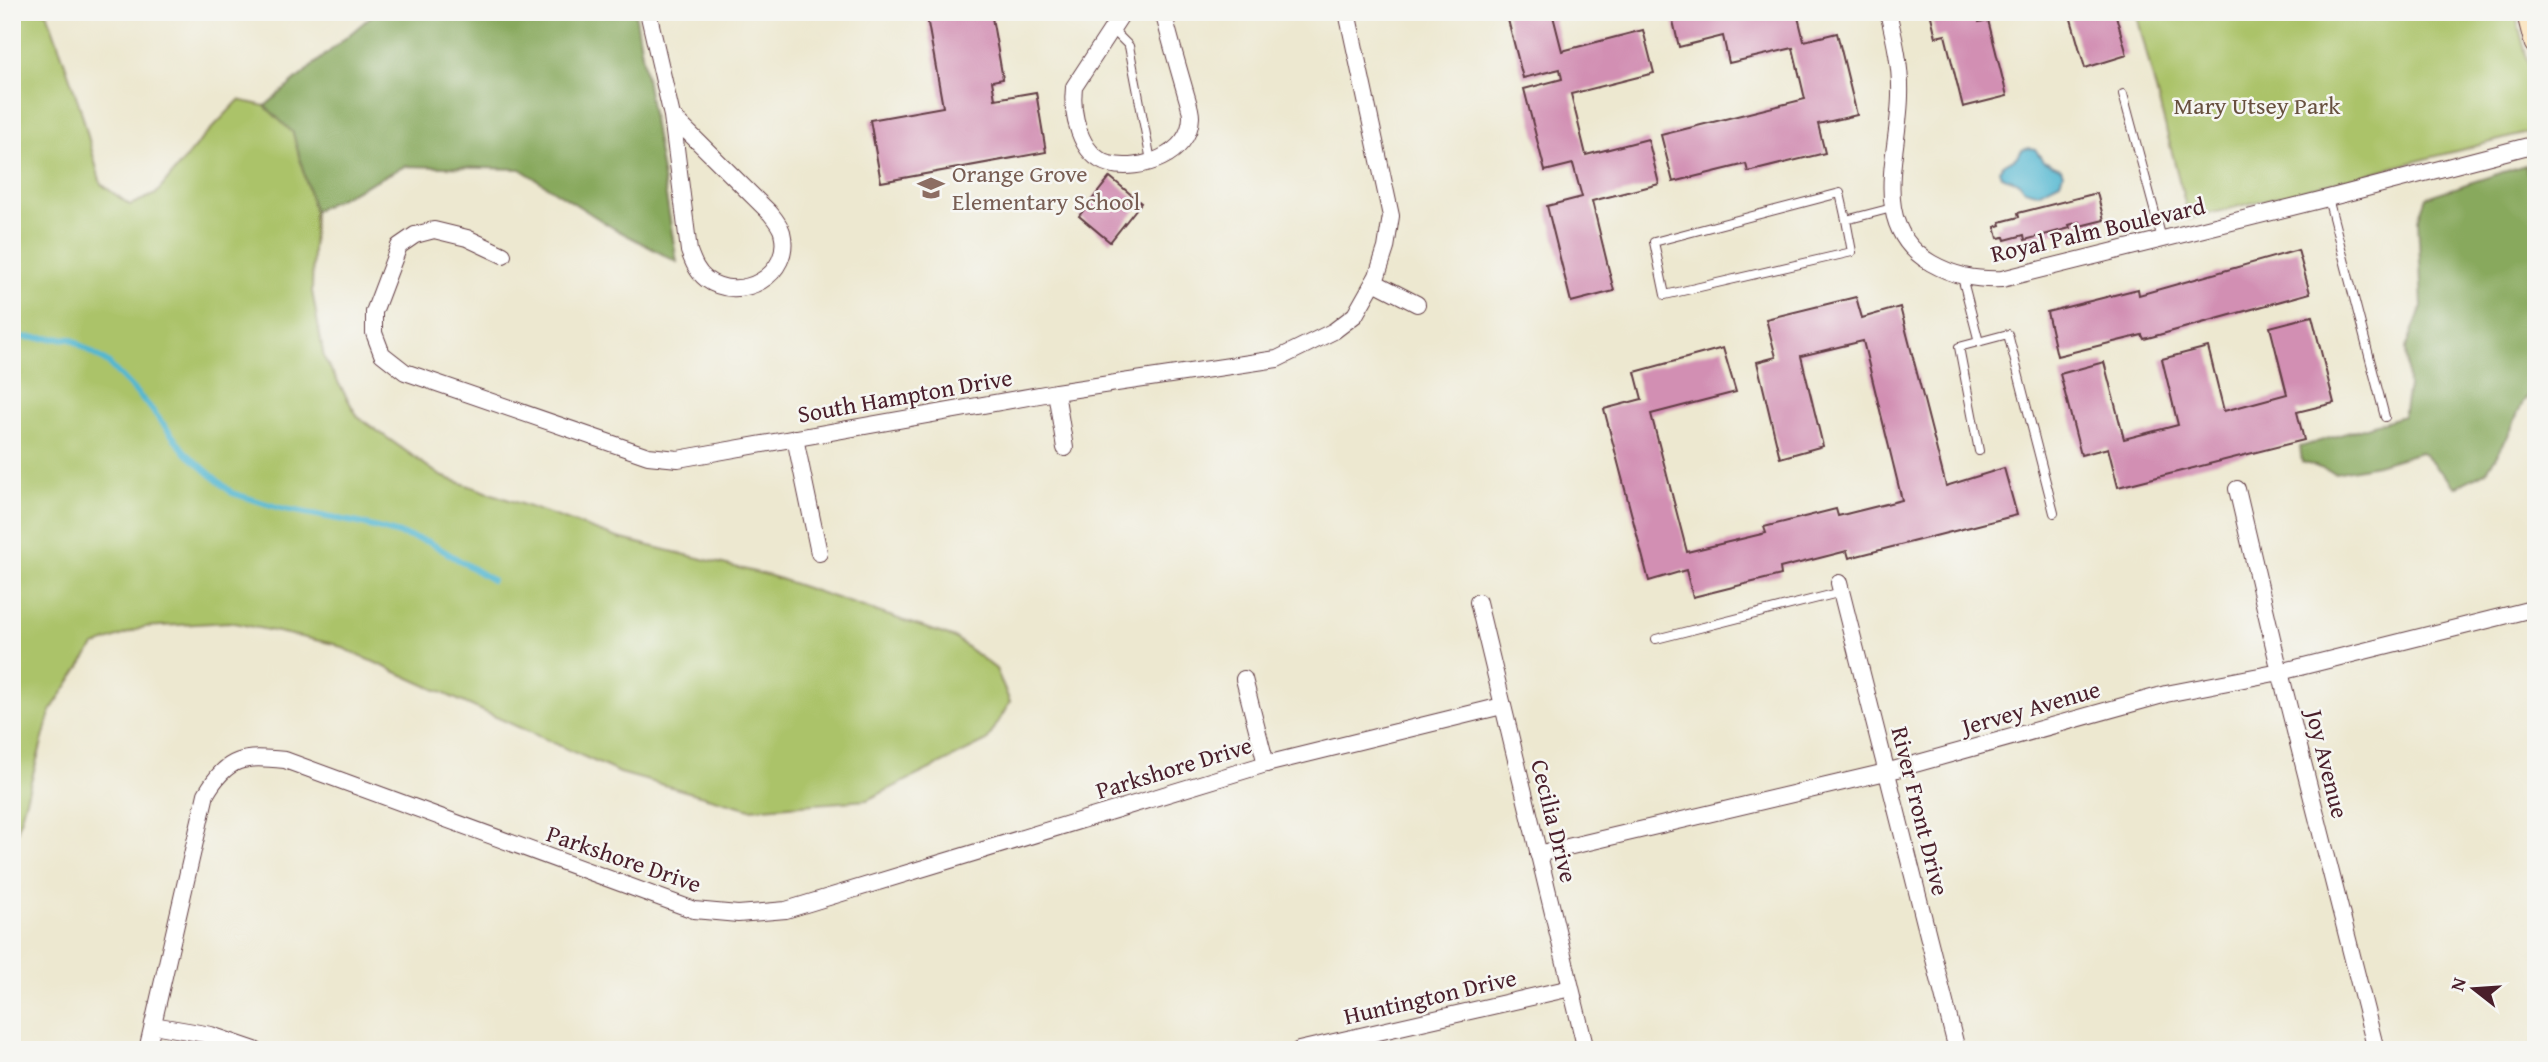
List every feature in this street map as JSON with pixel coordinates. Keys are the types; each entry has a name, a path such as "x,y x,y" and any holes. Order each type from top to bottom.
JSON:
{"street":[{"path":"648,12 672,116 689,251 696,268 705,278 719,286 735,289 756,285 768,278 779,264 783,249 782,230 770,213 672,116"},
{"path":"1123,12 1074,87 1073,101 1077,130 1089,150 1107,163 1139,166 1178,146 1188,132 1191,116 1165,19 1160,12"},
{"name":"South Hampton Drive","path":"503,255 467,238 434,230 415,235 399,246 374,312 374,333 382,354 405,372 648,456 678,459 1056,392 1277,359 1334,331 1355,315 1374,282 1386,248 1391,216 1347,12"},
{"name":"Royal Palm Boulevard","path":"1888,12 1900,64 1900,98 1891,197 1894,218 1902,238 1924,259 1948,273 1977,280 2002,279 2536,144"},
{"path":"2528,12 2536,43"},
{"path":"1374,282 1417,304"},
{"path":"1056,392 1065,448"},
{"path":"795,438 819,553"},
{"name":"Joy Avenue","path":"2236,489 2376,1050"},
{"name":"River Front Drive","path":"1841,587 1957,1050"},
{"name":"Cecilia Drive","path":"1478,602 1586,1050"},
{"name":"Jervey Avenue","path":"1538,854 1886,772 2166,694 2280,672 2536,608"},
{"path":"1244,679 1266,764"},
{"name":"Parkshore Drive","path":"147,1050 206,794 217,775 231,764 254,757 285,760 694,910 738,914 786,910 1266,764 1502,706"},
{"name":"Huntington Drive","path":"1298,1050 1571,988"},
{"path":"153,1025 211,1035 255,1050"}],"lane":[{"path":"1112,29 1129,46 1151,161"},
{"path":"2123,94 2162,239"},
{"path":"1840,193 1846,220 1852,252 1665,295 1654,242 1840,193"},
{"path":"2328,198 2385,417"},
{"path":"1846,220 1892,208"},
{"path":"1962,276 1979,342"},
{"path":"1979,451 1959,347 2008,334 2054,513"},
{"path":"1656,639 1841,587"}],"green space":[{"path":"12,12 47,12 80,107 101,184 130,205 156,194 199,142 239,100 273,108 293,133 314,211 312,291 324,358 358,417 441,476 618,538 771,576 955,638 996,669 1010,702 987,741 867,800 750,809 620,773 334,644 230,622 144,627 94,646 51,710 12,849"},
{"path":"376,12 635,12 677,262 613,228 520,169 405,166 314,211 293,133 265,106"},
{"name":"Mary Utsey Park","path":"2136,12 2515,12 2536,94 2536,126 2527,133 2189,219"},
{"path":"2525,165 2536,200 2536,387 2523,402 2508,436 2487,471 2456,487 2421,452 2377,465 2335,473 2302,462 2300,447 2403,416 2408,387 2406,348 2422,306 2418,220 2426,197"}],"water":[{"path":"2035,149 2043,161 2061,168 2063,174 2060,182 2038,193 2025,190 2019,182 2001,176 2001,167 2022,150"}],"building":[{"path":"926,12 991,12 1003,79 992,81 995,99 1036,92 1046,152 881,182 870,120 943,107"},
{"path":"1506,12 1552,12 1562,51 1643,30 1654,73 1571,94 1586,155 1648,139 1659,184 1592,201 1614,291 1571,302 1547,206 1582,197 1573,164 1545,171 1524,89 1562,79 1560,69 1523,78"},
{"path":"1671,12 1715,12 1717,20 1750,12 1814,12 1798,17 1804,41 1837,33 1857,115 1818,124 1825,153 1748,172 1746,164 1673,182 1661,135 1805,99 1793,48 1729,63 1723,36 1679,47"},
{"path":"1930,12 1976,12 1979,22 1988,20 2007,96 1963,107 1945,35 1936,37"},
{"path":"2069,12 2115,12 2127,55 2085,68"},
{"path":"1110,177 1141,203 1110,242 1079,216"},
{"path":"2097,193 2104,220 2080,226 2079,222 2069,225 2070,228 2025,240 2024,235 2005,240 2004,237 1998,238 1995,227 2001,225 2000,222 2019,217 2018,213"},
{"path":"2298,250 2310,293 2144,339 2142,335 2057,356 2047,312 2138,289 2139,295"},
{"path":"1856,297 1862,318 1900,307 1946,486 2004,468 2017,515 1849,558 1847,551 1780,568 1781,575 1693,597 1686,570 1649,581 1604,409 1642,399 1635,372 1723,348 1736,392 1651,414 1687,552 1766,533 1764,527 1836,509 1838,516 1902,500 1863,341 1801,356 1823,446 1780,458 1757,362 1776,357 1766,319"},
{"path":"2312,316 2334,403 2297,412 2304,440 2118,487 2108,448 2081,455 2060,374 2104,362 2124,439 2178,425 2162,359 2208,347 2224,411 2287,394 2270,327"}],"waterway":[{"path":"12,337 71,339 108,363 149,406 186,453 232,493 280,508 359,523 429,542 492,580"}],"place":[{"name":"Orange Grove Elementary School","path":"931,188"}]}
